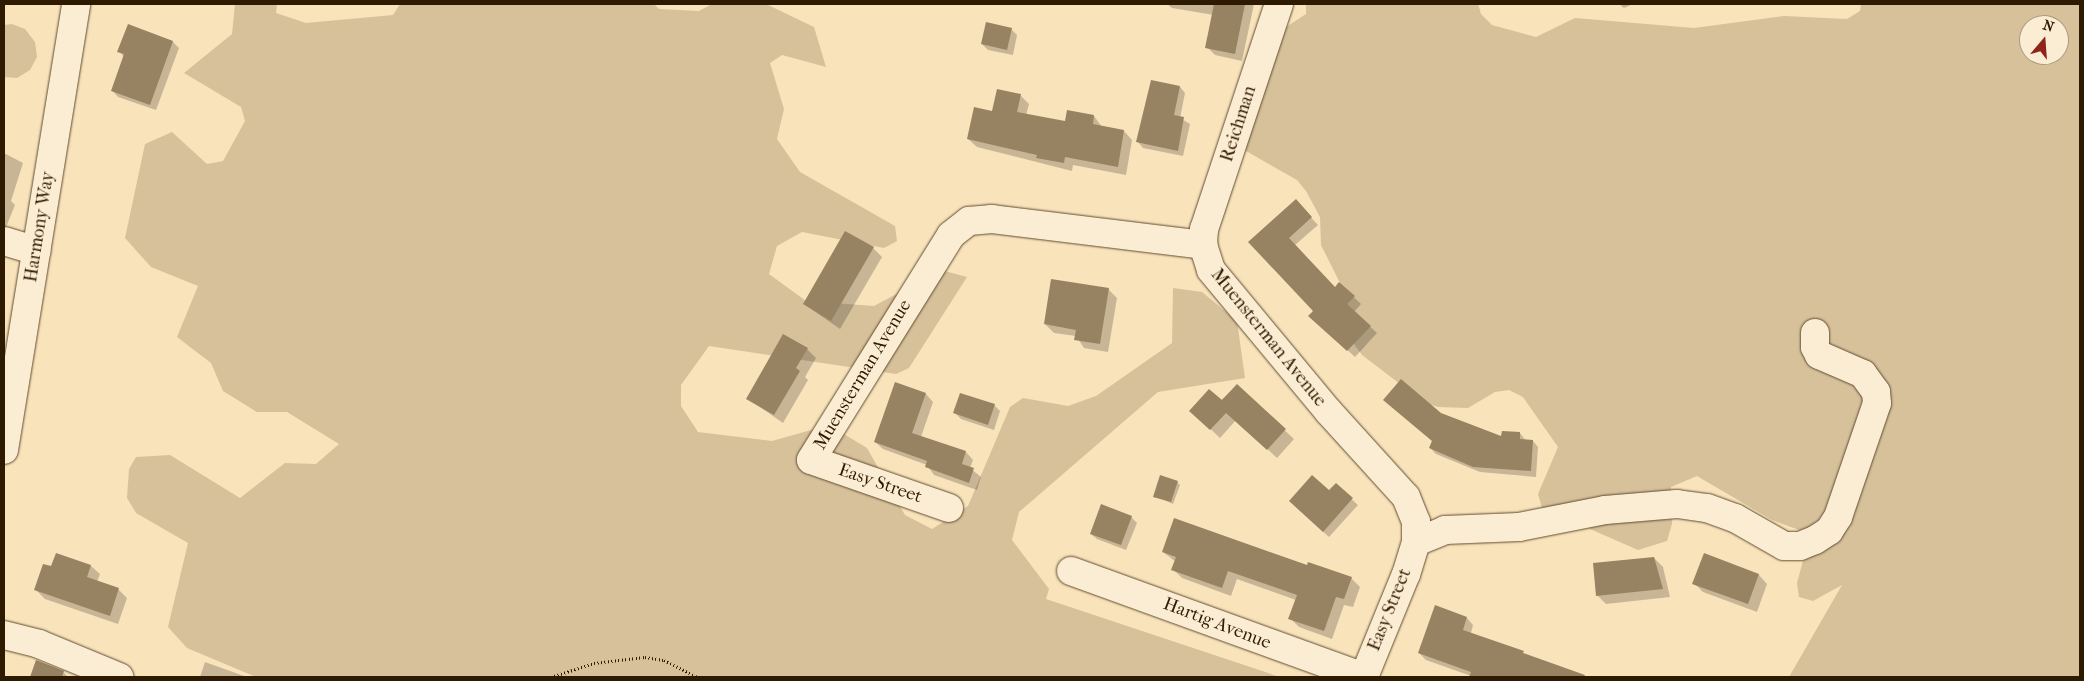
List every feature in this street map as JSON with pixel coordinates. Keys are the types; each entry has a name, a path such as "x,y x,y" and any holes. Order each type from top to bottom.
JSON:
{"street":[{"name":"Harmony Way","path":"4,450 76,4"},
{"name":"Reichman","path":"1203,245 1204,229 1279,4"},
{"name":"Muensterman Avenue","path":"811,460 942,245 962,225 992,219 1203,245 1211,270 1328,411 1406,498 1416,522 1416,542"},
{"path":"4,241 36,250"},
{"path":"1416,542 1445,530 1519,527 1604,510 1677,504 1707,508 1735,518 1784,546 1800,546 1815,540 1829,531 1838,517 1877,403 1876,392 1863,374 1819,355 1815,348 1815,333"},
{"name":"Easy Street","path":"811,460 949,508"},
{"name":"Easy Street","path":"1364,677 1416,542"},
{"name":"Hartig Avenue","path":"1071,571 1364,677"},
{"path":"4,635 39,644 119,677"}],"path":[{"path":"551,677 594,663 645,657 664,660 697,677"}],"shaded area":[{"path":"235,4 277,4 276,13 306,23 393,15 400,4 654,4 659,9 699,11 712,4 766,4 814,27 826,67 782,55 770,63 784,109 777,139 800,172 895,226 897,241 884,248 802,232 777,246 769,274 806,301 874,306 941,270 967,277 909,368 896,374 709,346 681,385 681,406 698,432 772,441 829,425 867,448 905,515 932,529 968,506 1010,407 1023,398 1068,406 1096,396 1172,343 1173,288 1202,292 1237,321 1245,378 1158,392 1019,512 1012,540 1049,589 1046,599 1280,677 256,677 187,648 168,627 188,543 136,513 127,498 129,469 136,457 170,455 240,498 285,463 316,464 339,444 287,412 257,412 223,391 211,363 177,337 198,286 151,267 125,238 145,144 172,132 207,164 223,161 245,121 241,107 184,73 232,34"},
{"path":"1306,4 1478,4 1481,14 1492,25 1536,37 1575,18 1694,28 1784,16 1847,19 1860,11 1861,4 2080,4 2080,677 1789,677 1842,585 1813,601 1799,597 1797,583 1808,542 1799,530 1772,520 1697,476 1671,487 1672,524 1667,541 1638,550 1542,508 1538,494 1558,447 1523,397 1509,390 1495,392 1468,408 1438,407 1425,403 1362,355 1354,344 1341,285 1321,245 1320,217 1306,191 1297,180 1246,151 1240,138 1280,31 1306,14"},
{"path":"12,24 25,29 35,42 37,57 30,70 17,78 4,77 4,25"}],"building":[{"path":"1214,4 1245,4 1235,54 1205,48"},
{"path":"986,22 1012,28 1007,50 981,44"},
{"path":"128,24 173,41 150,105 111,91 124,54 117,52"},
{"path":"1151,80 1180,86 1174,115 1184,117 1178,151 1136,142"},
{"path":"997,89 1021,94 1017,112 1065,121 1067,110 1094,115 1093,124 1124,130 1118,167 1065,157 1064,163 1036,158 1037,155 967,139 974,107 992,111"},
{"path":"1296,199 1312,217 1289,238 1335,287 1339,282 1355,296 1347,304 1371,326 1347,351 1308,316 1313,311 1248,242"},
{"path":"845,231 874,247 831,321 803,304"},
{"path":"1051,279 1109,288 1100,344 1074,340 1076,330 1044,324"},
{"path":"783,334 808,348 796,368 800,371 774,415 746,399"},
{"path":"1401,379 1441,413 1501,436 1502,431 1520,432 1520,439 1533,440 1531,471 1473,467 1429,448 1432,441 1383,400"},
{"path":"895,382 926,393 912,433 966,451 962,464 974,468 969,483 925,467 927,461 874,442"},
{"path":"1237,384 1286,429 1267,450 1226,413 1210,430 1189,411 1209,389 1222,400"},
{"path":"960,393 995,404 988,425 953,413"},
{"path":"1160,475 1178,481 1171,502 1153,497"},
{"path":"1312,475 1329,490 1336,483 1353,498 1323,532 1289,501"},
{"path":"1101,504 1132,516 1121,545 1090,534"},
{"path":"1174,518 1307,565 1308,562 1352,577 1344,599 1336,597 1324,631 1288,619 1297,595 1228,571 1222,588 1171,570 1176,557 1162,552"},
{"path":"56,553 91,565 87,577 119,588 110,616 34,590 43,564 51,566"},
{"path":"1704,553 1759,574 1748,604 1692,584"},
{"path":"1654,557 1663,589 1596,596 1593,563"},
{"path":"1435,605 1467,617 1463,630 1585,675 1584,677 1469,677 1471,672 1418,653"},
{"path":"36,660 64,671 62,677 30,677"}]}
